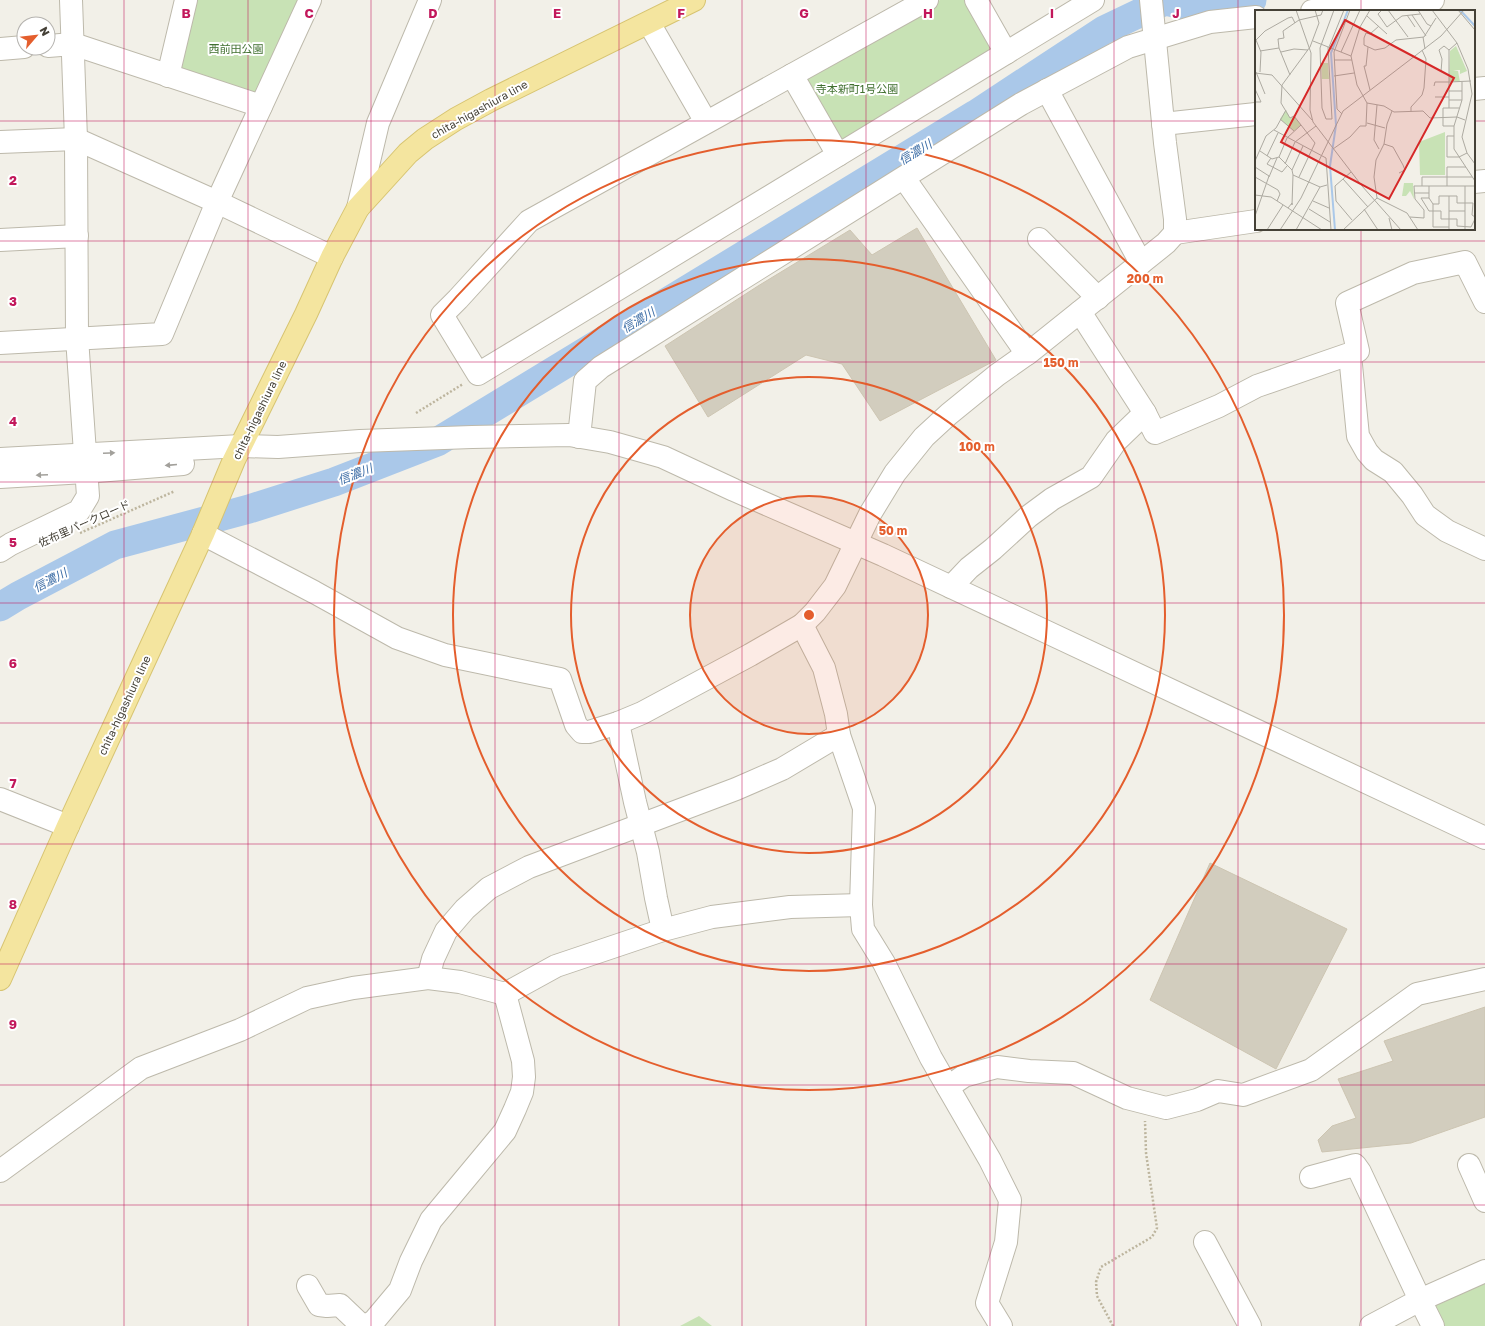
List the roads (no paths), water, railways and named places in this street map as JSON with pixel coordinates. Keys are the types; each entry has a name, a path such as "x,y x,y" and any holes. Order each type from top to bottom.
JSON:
{"main road":[{"name":"chita-higashiura line","path":"0,979 68,826 203,534 237,453 306,314 332,257 358,208 408,153 425,139 450,123 491,100 694,0"}],"street":[{"path":"0,551 11,544 79,511 88,496 77,338 76,139 71,0"},
{"path":"168,76 186,0"},
{"path":"0,343 162,334 217,202 310,0"},
{"path":"358,208 378,123 430,0"},
{"path":"927,0 529,221 442,315 478,374 1093,0"},
{"path":"976,0 1006,53"},
{"path":"1328,10 1433,0"},
{"path":"1153,19 1210,22 1255,17"},
{"path":"579,437 585,381 601,367 1022,104 1128,47 1153,19"},
{"path":"1153,19 1163,124 1175,219 1175,233"},
{"path":"649,23 706,122"},
{"path":"56,45 73,44 261,106"},
{"path":"0,49 16,48"},
{"path":"792,75 838,155"},
{"path":"1475,89 1485,88"},
{"path":"1047,90 1141,263"},
{"path":"1163,124 1255,114"},
{"path":"0,142 76,139 217,202 332,257"},
{"path":"904,178 1027,354"},
{"path":"1475,182 1485,181"},
{"path":"203,534 314,592 397,638 445,655 560,678 576,724 582,732 589,732 618,723 642,713 802,624 815,612 835,586 870,514 895,473 924,437 949,414 1098,298 1166,243 1175,233 1255,221"},
{"path":"0,240 77,236"},
{"path":"1039,239 1098,298"},
{"path":"1080,312 1145,413 1155,433 1219,406 1257,386 1358,351 1348,303 1413,273 1465,262 1485,302"},
{"path":"1350,355 1358,436 1367,452 1374,460 1393,472 1426,515 1447,531 1485,549"},
{"path":"951,587 969,568 993,549 1029,516 1052,499 1091,476 1116,441 1145,413"},
{"path":"0,477 85,463 237,453 278,447 360,441 569,435 610,442 663,457 883,555 1485,838"},
{"path":"0,459 85,463"},
{"path":"802,624 824,668 836,714 839,736 864,808 861,905 863,930 884,963 931,1058 990,1160 1010,1200 1006,1242 987,1303 1001,1326"},
{"path":"618,723 635,802 642,824 663,930"},
{"path":"428,978 432,959 446,931 465,909 489,888 529,867 736,789 782,769 839,736"},
{"path":"0,799 68,826"},
{"path":"0,1171 141,1068 240,1030 307,998 353,988 428,978 460,982 505,994 556,966 663,930 712,917 790,908 861,905"},
{"path":"948,1088 964,1076 997,1067 1029,1071 1073,1073 1127,1098 1166,1108 1197,1100 1218,1091 1243,1095 1311,1070 1417,994 1485,979"},
{"path":"308,1286 319,1305 340,1305 361,1325 367,1325 374,1321 400,1290 411,1261 431,1220 505,1131 522,1092 524,1077 523,1061 505,994"},
{"path":"1311,1178 1355,1165 1360,1172 1433,1326"},
{"path":"1476,1172 1485,1201"},
{"path":"1205,1242 1250,1326"},
{"path":"1371,1326 1420,1300 1485,1271"}],"waterway":[{"name":"信濃川","path":"0,607 115,545 249,509 334,482 437,442 976,114 1104,30 1165,1 1199,9 1252,0"}],"park label":[{"name":"西前田公園","path":"236,48"},
{"name":"寺本新町1号公園","path":"857,88"}]}
